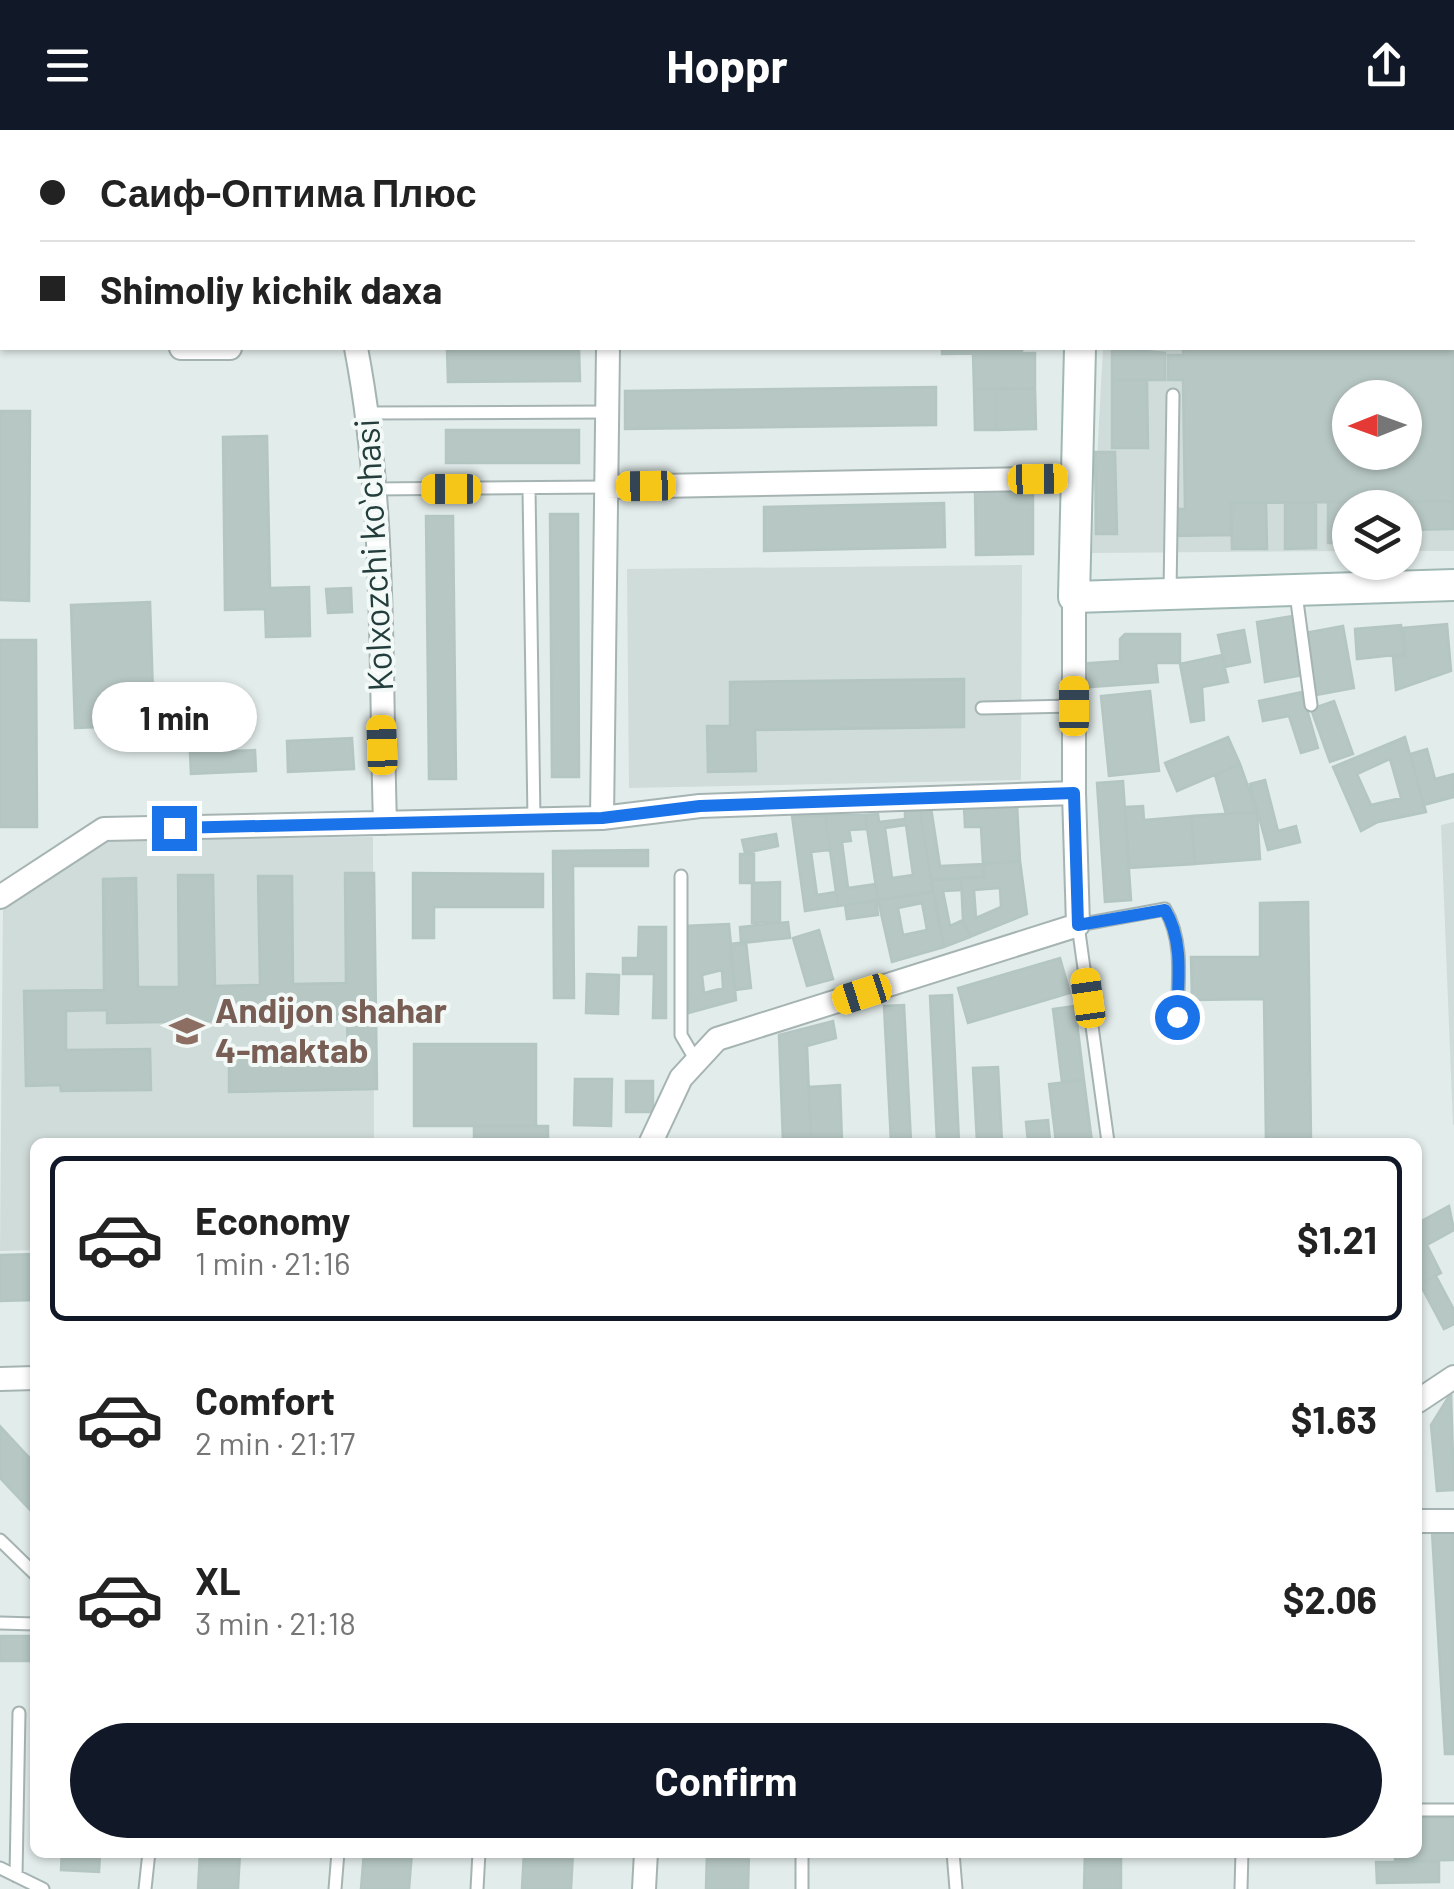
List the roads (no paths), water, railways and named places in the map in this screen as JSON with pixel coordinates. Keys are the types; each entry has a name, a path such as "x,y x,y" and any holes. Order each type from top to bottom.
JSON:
{"street":[{"name":"Kolxozchi koʻchasi","path":"356,350 369,413 374,489 385,823"},
{"path":"602,818 608,350"},
{"path":"653,1138 695,1059 717,1040 1078,925 1074,598 1080,350"},
{"path":"606,486 1077,478"},
{"path":"1074,598 1454,584"},
{"path":"0,898 104,829 602,818 700,806 1074,793"},
{"path":"1422,1397 1454,1377"},
{"path":"0,1379 30,1378"},
{"path":"1422,1521 1454,1521"},
{"path":"644,1889 646,1858"}],"lane":[{"path":"1170,592 1173,395"},
{"path":"369,413 607,412"},
{"path":"374,489 606,486"},
{"path":"528,489 534,820"},
{"path":"1295,590 1311,705"},
{"path":"982,708 1074,706"},
{"path":"680,876 681,1035 695,1059"},
{"path":"1107,1138 1078,925 1165,910 1175,926 1178,950 1177,1017"},
{"path":"0,1540 30,1569"},
{"path":"0,1624 30,1624"},
{"path":"16,1876 19,1713"},
{"path":"1422,1810 1454,1810"},
{"path":"145,1889 148,1858"},
{"path":"336,1889 338,1858"},
{"path":"477,1889 480,1858"},
{"path":"802,1858 802,1889"},
{"path":"953,1858 956,1889"},
{"path":"1242,1858 1242,1889"},
{"path":"0,1868 43,1889"}],"place":[{"name":"Andijon shahar 4-maktab","path":"187,1031"}]}
